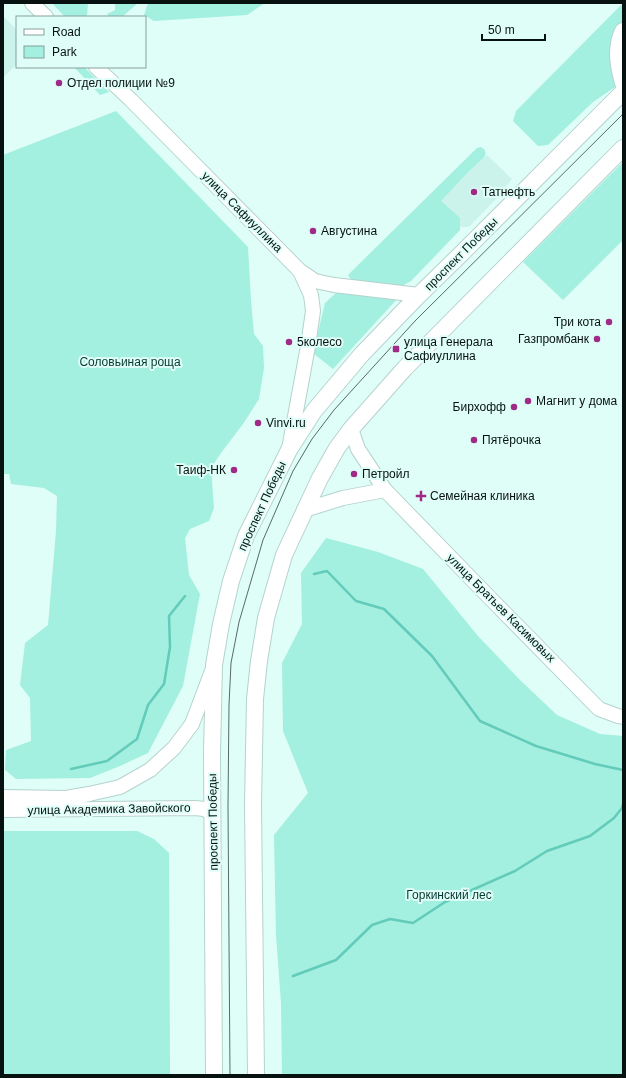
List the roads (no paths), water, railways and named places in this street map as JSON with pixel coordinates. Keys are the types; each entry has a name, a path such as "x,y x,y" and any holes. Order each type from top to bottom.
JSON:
{"main road":[{"path":"623,31 617,56 623,83"},
{"name":"проспект Победы","path":"214,1075 212,746 214,665 221,624 231,581 246,536 289,450 314,411 362,354 419,295 623,92"},
{"path":"256,1075 253,804 255,699 266,618 284,555 320,478 337,448 352,429 405,368 623,148"}],"street":[{"path":"32,3 45,16"},
{"name":"улица Сафиуллина","path":"97,68 131,100 300,271 315,281 334,285 419,295"},
{"path":"289,450 313,311 311,295 300,271"},
{"name":"улица Братьев Касимовых","path":"352,429 358,449 385,490 600,708 623,717"},
{"path":"304,510 343,498 385,490"},
{"name":"улица Академика Завойского","path":"3,797 66,798 89,794 120,787 150,770 174,748 192,724 214,665"},
{"name":"улица Академика Завойского","path":"3,810 195,808 204,809 213,814"}],"waterway":[{"path":"314,574 327,571 356,601 384,609 432,656 480,721 536,746 595,764 623,770"},
{"path":"71,769 107,761 137,739 148,705 164,684 170,647 169,616 185,596"},
{"path":"293,976 336,960 372,925 390,919 413,923 445,902 515,871 547,851 590,836 614,818 622,808 623,804"}],"tram line":[{"path":"230,1075 228,806 231,663 239,622 263,540 293,471 312,439 334,410 415,321 623,114"}],"place":[{"name":"Отдел полиции №9","path":"59,83"},
{"name":"Татнефть","path":"474,192"},
{"name":"Августина","path":"313,231"},
{"name":"Три кота","path":"609,322"},
{"name":"Газпромбанк","path":"597,339"},
{"name":"5колесо","path":"289,342"},
{"name":"улица Генерала Сафиуллина","path":"396,349"},
{"name":"Магнит у дома","path":"528,401"},
{"name":"Бирхофф","path":"514,407"},
{"name":"Vinvi.ru","path":"258,423"},
{"name":"Пятёрочка","path":"474,440"},
{"name":"Таиф-НК","path":"234,470"},
{"name":"Петройл","path":"354,474"},
{"name":"Семейная клиника","path":"421,496"}],"park label":[{"name":"Соловьиная роща","path":"130,362"},
{"name":"Горкинский лес","path":"449,895"}]}
